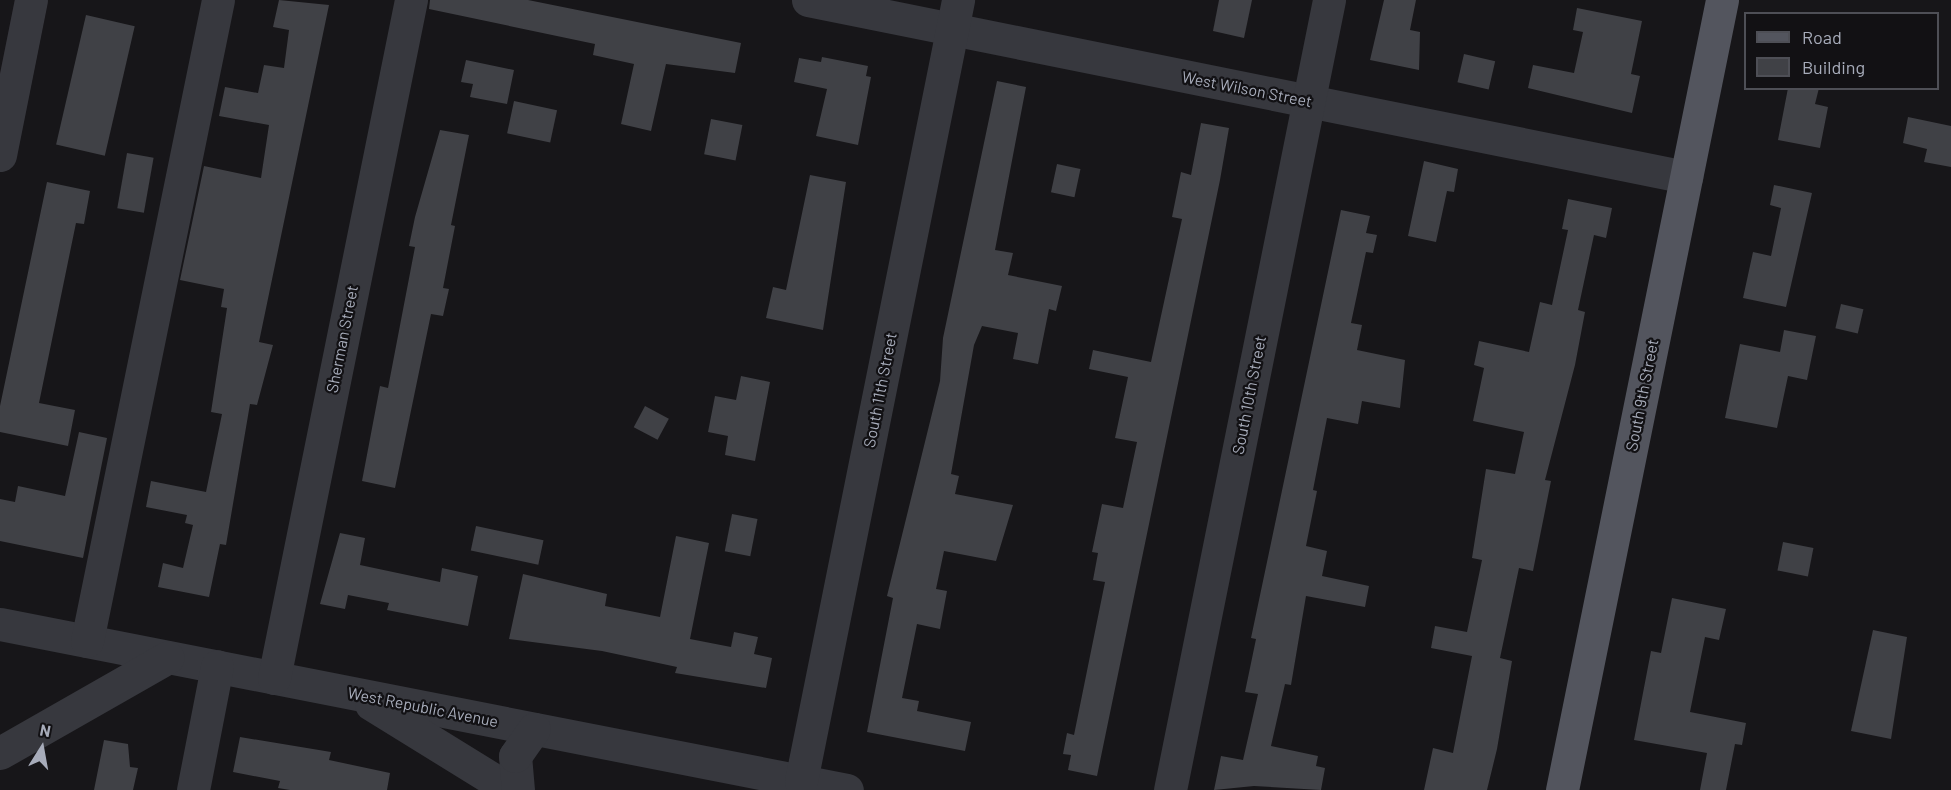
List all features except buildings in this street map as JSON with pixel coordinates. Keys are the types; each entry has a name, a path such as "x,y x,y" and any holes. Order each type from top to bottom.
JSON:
{"main road":[{"name":"South 9th Street","path":"1562,790 1722,0"}],"street":[{"path":"0,155 31,0"},
{"path":"87,641 218,0"},
{"name":"Sherman Street","path":"274,678 411,0"},
{"name":"West Wilson Street","path":"808,0 955,15 1309,101 1686,177"},
{"name":"South 10th Street","path":"1170,790 1329,0"},
{"name":"South 11th Street","path":"801,781 955,15"},
{"name":"West Republic Avenue","path":"0,624 847,790"},
{"path":"0,753 168,657"},
{"path":"193,790 217,666"},
{"path":"353,693 510,790"},
{"path":"518,790 514,756 534,729"}]}
